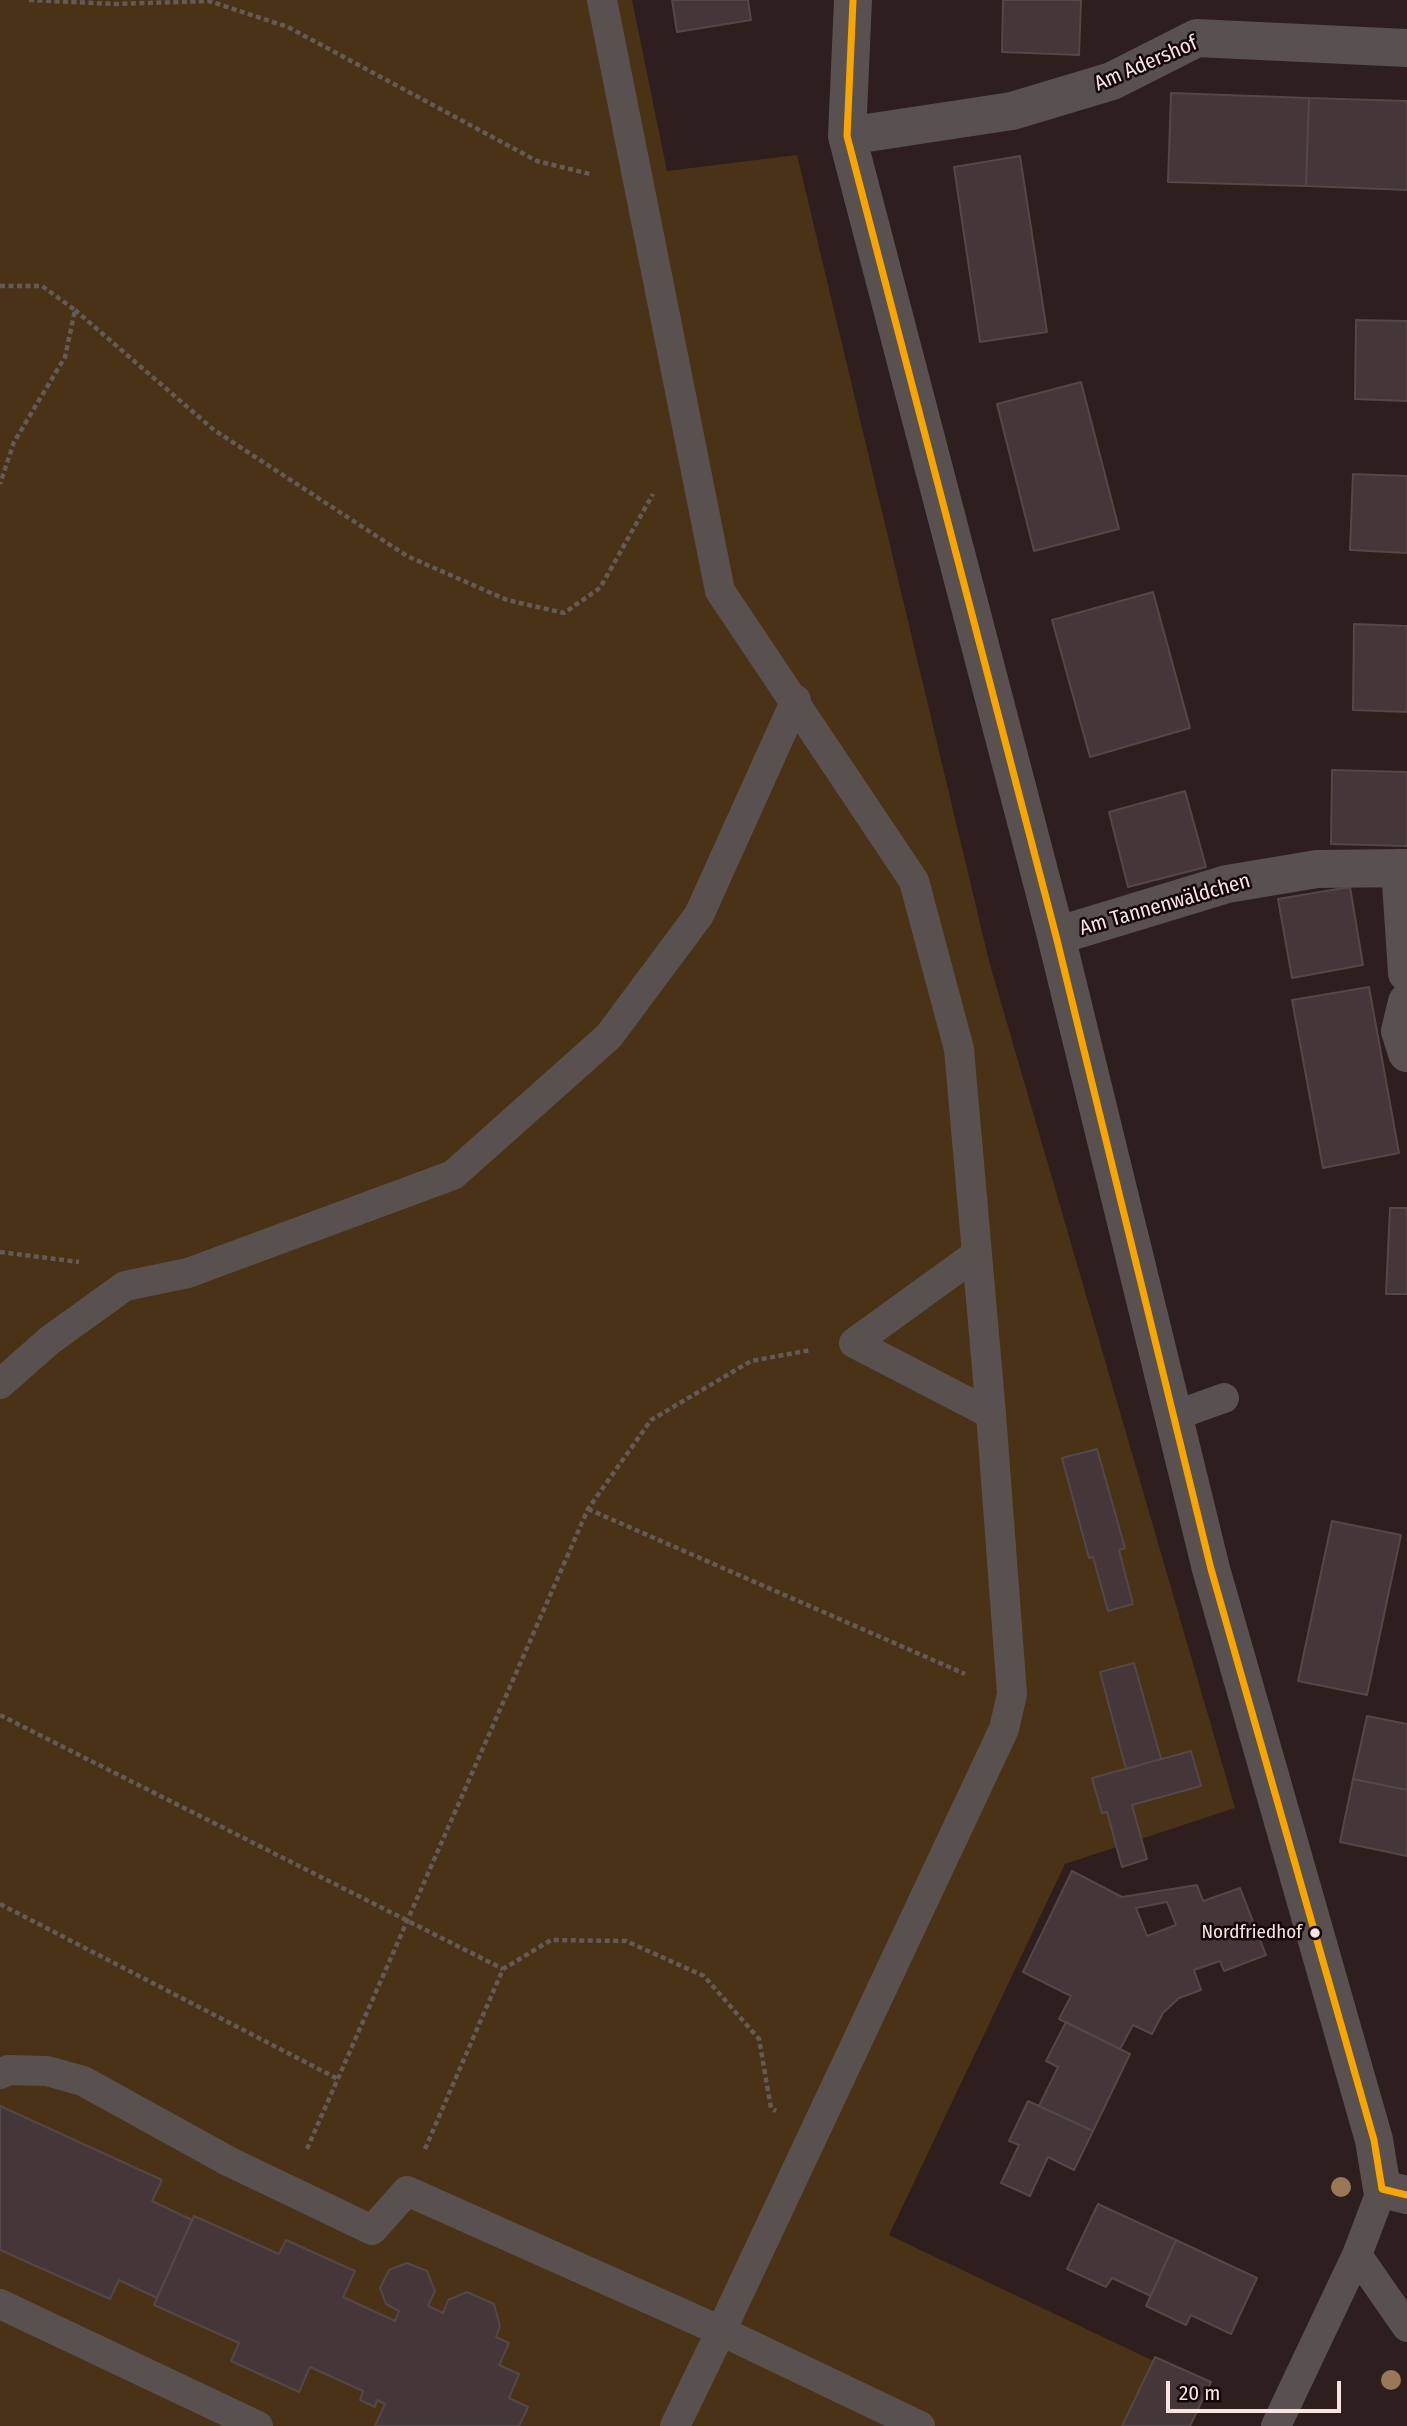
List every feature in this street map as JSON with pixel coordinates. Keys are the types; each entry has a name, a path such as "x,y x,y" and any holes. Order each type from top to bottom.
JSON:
{"street":[{"path":"853,0 847,136 1056,936 1211,1569 1374,2140 1394,2192"},
{"name":"Am Adershof","path":"847,136 1012,111 1112,81 1197,38 1407,48"},
{"name":"Am Tannenwäldchen","path":"1056,936 1227,884 1317,869 1404,868 1407,973"},
{"path":"1407,1002 1400,1031 1407,1053"}],"lane":[{"path":"602,0 720,591 796,700 914,881 959,1049 1012,1694 1003,1728 675,2426"},
{"path":"0,1384 50,1340 125,1286 188,1273 453,1175 609,1037 699,915 796,700"},
{"path":"977,1254 854,1343 991,1414"},
{"path":"1174,1416 1224,1398"},
{"path":"0,2074 8,2070 47,2071 83,2081 289,2190 372,2230 407,2191 721,2331 920,2426"},
{"path":"1276,2426 1357,2255 1394,2192"},
{"path":"1357,2255 1407,2327"},
{"path":"0,2304 258,2426"}],"path":[{"path":"29,0 115,4 209,1 288,27 537,161 639,186"},
{"path":"0,286 42,286 75,310 214,430 407,556 507,600 564,613 600,588 652,495 691,447"},
{"path":"0,484 14,442 65,357 75,310"},
{"path":"289,2190 587,1509 652,1420 751,1361 854,1343"},
{"path":"587,1509 1012,1694"},
{"path":"0,1715 407,1923 503,1969"},
{"path":"0,1904 338,2079"},
{"path":"407,2191 503,1969 551,1940 626,1941 704,1976 759,2039 771,2108 813,2134"}],"shaded area":[{"path":"0,0 632,0 667,171 797,155 989,961 1235,1808 1065,1864 889,2235 1206,2386 1187,2426 0,2426"}],"building":[{"path":"672,0 748,0 751,20 677,32"},
{"path":"1003,0 1081,0 1079,55 1002,52"},
{"path":"1171,93 1309,98 1306,186 1168,182"},
{"path":"1309,98 1407,101 1407,190 1306,186"},
{"path":"1020,156 1047,332 980,342 954,167"},
{"path":"1356,320 1407,321 1407,401 1355,399"},
{"path":"1081,382 1119,529 1034,551 997,404"},
{"path":"1353,474 1407,476 1407,553 1350,550"},
{"path":"1153,592 1190,728 1090,757 1052,620"},
{"path":"1354,624 1407,626 1407,712 1353,710"},
{"path":"1332,770 1407,772 1407,846 1331,844"},
{"path":"1185,791 1206,867 1128,887 1109,812"},
{"path":"1350,887 1363,965 1292,978 1278,899"},
{"path":"1369,987 1399,1153 1323,1168 1292,1000"},
{"path":"1390,1208 1407,1208 1407,1294 1386,1294"},
{"path":"1097,1449 1125,1548 1119,1550 1133,1604 1108,1611 1093,1557 1089,1558 1062,1458"},
{"path":"1332,1521 1401,1535 1367,1695 1298,1681"},
{"path":"1134,1663 1161,1759 1126,1769 1100,1672"},
{"path":"1367,1716 1407,1724 1407,1790 1353,1779"},
{"path":"1191,1751 1201,1786 1132,1805 1147,1859 1122,1867 1107,1812 1102,1813 1092,1778"},
{"path":"1353,1779 1407,1790 1407,1856 1340,1842"},
{"path":"1072,1871 1122,1897 1197,1885 1203,1901 1240,1888 1266,1955 1224,1971 1220,1961 1194,1970 1201,1990 1179,1998 1163,2013 1152,2034 1133,2025 1120,2049 1059,2019 1071,1996 1023,1972","holes":["1167,1902 1176,1925 1147,1936 1136,1908"]},
{"path":"1066,2022 1130,2054 1093,2131 1039,2106 1058,2067 1046,2061"},
{"path":"1028,2101 1093,2131 1074,2170 1048,2157 1030,2196 1001,2183 1019,2145 1009,2141"},
{"path":"0,2106 162,2180 152,2201 192,2220 157,2298 119,2280 110,2299 0,2250"},
{"path":"1098,2204 1176,2240 1151,2296 1112,2278 1106,2287 1067,2269"},
{"path":"194,2216 279,2254 286,2240 355,2271 343,2297 395,2321 399,2311 386,2304 380,2288 389,2270 407,2263 427,2271 435,2291 428,2306 443,2313 448,2300 467,2292 494,2304 500,2326 496,2337 509,2343 499,2365 519,2374 509,2398 528,2407 519,2426 375,2426 385,2404 377,2400 375,2407 360,2400 363,2391 310,2367 299,2392 231,2361 239,2343 154,2305"},
{"path":"1176,2240 1257,2278 1231,2334 1191,2315 1186,2325 1146,2306"},
{"path":"1155,2357 1211,2382 1190,2426 1122,2426"}],"transit line":[{"path":"853,0 847,136 1056,936 1211,1569 1374,2140 1382,2189 1407,2195"}],"place":[{"name":"Nordfriedhof","path":"1315,1933"}]}
